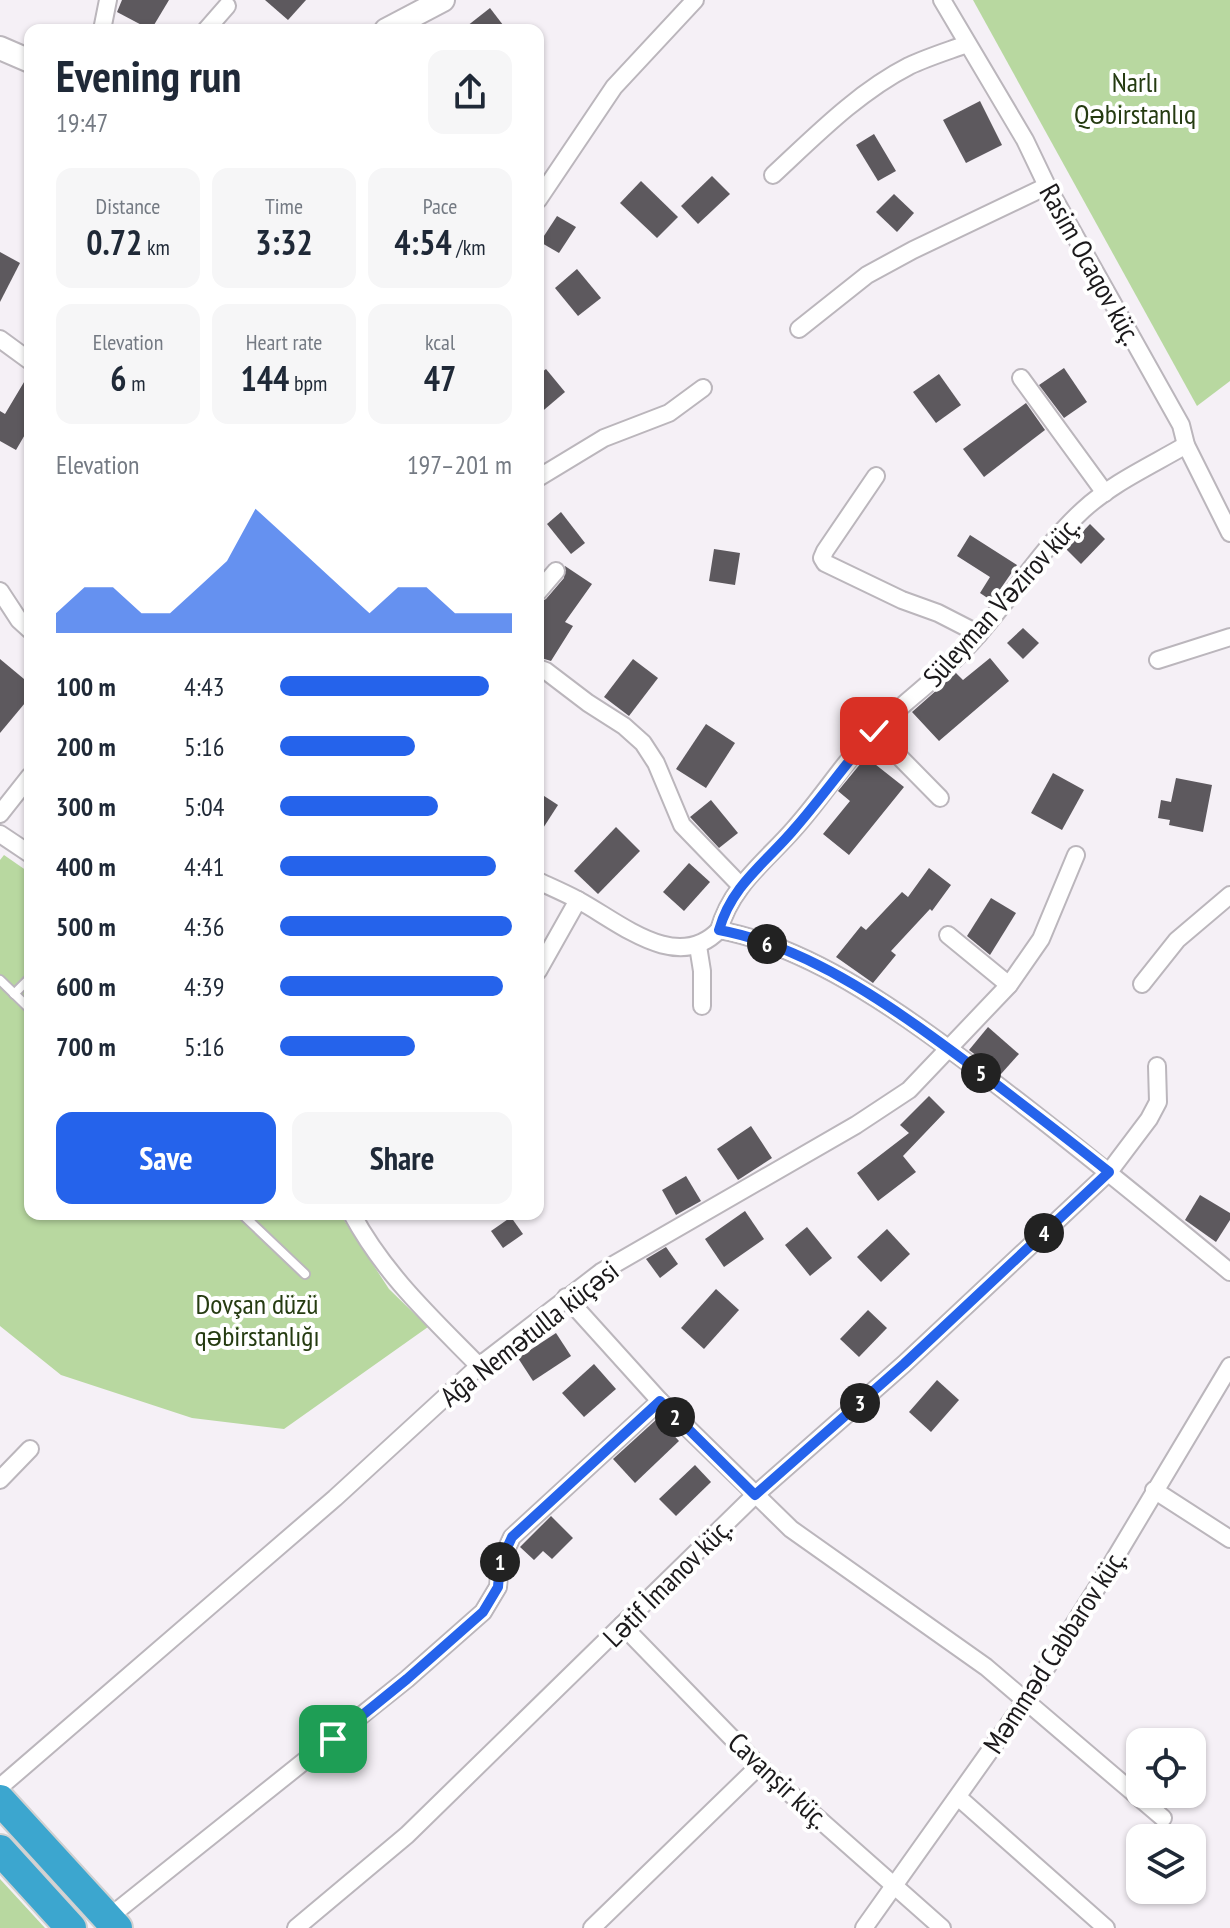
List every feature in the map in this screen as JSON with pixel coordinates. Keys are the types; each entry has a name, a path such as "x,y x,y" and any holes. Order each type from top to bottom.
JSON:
{"highway":[{"path":"0,1800 113,1923"},
{"path":"0,1850 71,1928"}],"main road":[{"path":"397,24 443,0"},
{"path":"0,48 24,58"}],"street":[{"path":"103,24 108,0"},
{"path":"544,191 614,87 695,0"},
{"name":"Rasim Ocaqov küç.","path":"942,0 1025,140 1047,186 1181,425 1186,445 1230,533"},
{"path":"211,24 227,6"},
{"path":"773,175 835,118 872,91 909,67 967,44"},
{"path":"799,329 867,275 1047,186"},
{"path":"0,339 24,357"},
{"path":"1021,378 1105,493"},
{"path":"544,474 604,438 669,413 703,388"},
{"name":"Süleyman Vəzirov küç.","path":"719,930 730,900 740,885 798,825 874,731 979,634 1070,524 1105,493 1186,445"},
{"path":"876,476 825,551 822,558 825,563 979,634"},
{"path":"544,585 556,571"},
{"path":"0,591 24,625"},
{"path":"1158,660 1230,637"},
{"path":"544,670 624,726 643,743 656,763 682,825 740,885"},
{"path":"874,731 940,798"},
{"path":"3,805 24,782"},
{"path":"0,834 24,850"},
{"name":"Ağa Nemətulla küçəsi","path":"0,1787 335,1498 479,1366 566,1297 601,1272 890,1105 909,1090 1009,985 1041,939 1076,855"},
{"path":"544,884 622,927 664,945 679,948 698,946 719,930 739,933 837,975 949,1050 1109,1172 1230,1272"},
{"path":"1142,984 1177,940 1230,895"},
{"path":"544,960 578,900"},
{"path":"948,935 1009,985"},
{"path":"698,946 702,1006"},
{"name":"Lətif İmanov küç.","path":"296,1928 407,1835 755,1495 904,1364 1109,1172 1158,1102 1157,1066"},
{"path":"355,1220 387,1270 479,1366"},
{"path":"566,1297 660,1401 791,1529 986,1667 1163,1818"},
{"name":"Məmməd Cabbarov küç.","path":"864,1928 1026,1700 1230,1366"},
{"path":"113,1923 483,1612 498,1587 500,1563 512,1537 660,1401"},
{"path":"0,1480 30,1449"},
{"path":"1154,1490 1230,1539"},
{"name":"Cavanşir küç.","path":"622,1625 759,1766 942,1928"},
{"path":"592,1928 759,1766"},
{"path":"958,1797 1106,1928"}],"lane":[{"path":"0,980 24,1003"},
{"path":"14,994 24,984"},
{"path":"248,1220 305,1274"}],"green space":[{"name":"Narlı Qəbirstanlıq","path":"973,0 1230,0 1230,381 1197,406"},
{"name":"Dovşan düzü qəbirstanlığı","path":"4,855 24,869 24,1220 344,1220 389,1289 428,1327 284,1429 192,1418 61,1375 0,1326 0,860"},
{"path":"0,1879 45,1928 0,1928"}],"building":[{"path":"122,0 169,0 155,24 140,24 117,12"},
{"path":"265,0 306,0 288,20"},
{"path":"490,8 502,24 470,24"},
{"path":"980,101 1002,145 966,163 943,120"},
{"path":"874,134 896,171 878,181 856,145"},
{"path":"712,176 730,194 698,224 681,206"},
{"path":"641,181 678,217 657,238 620,203"},
{"path":"894,194 914,213 897,232 876,212"},
{"path":"557,216 576,227 559,253 544,244 544,236"},
{"path":"0,252 20,263 0,302"},
{"path":"577,269 601,298 578,316 555,288"},
{"path":"1064,368 1087,402 1064,418 1039,385"},
{"path":"546,369 565,392 544,410"},
{"path":"939,374 961,405 936,423 913,392"},
{"path":"24,382 24,436 16,450 0,441 0,411 5,414"},
{"path":"1026,403 1045,430 984,477 963,449"},
{"path":"561,512 585,543 571,554 547,524"},
{"path":"1090,524 1105,539 1081,564 1066,549"},
{"path":"970,535 1017,565 992,601 980,593 990,577 957,556"},
{"path":"714,549 740,553 735,585 709,581"},
{"path":"565,566 592,584 565,622 573,626 551,661 544,659 544,600 564,578"},
{"path":"1023,628 1039,643 1023,659 1007,643"},
{"path":"990,658 1009,681 939,741 912,712 956,673 963,680"},
{"path":"0,659 24,679 24,704 0,733"},
{"path":"633,659 658,678 629,716 604,697"},
{"path":"706,724 735,743 706,788 676,769"},
{"path":"866,757 904,787 849,855 823,834 850,801 838,791"},
{"path":"1053,773 1084,790 1062,830 1031,813"},
{"path":"1176,778 1212,785 1203,832 1169,825 1170,820 1158,818 1161,800 1171,802"},
{"path":"544,796 558,805 544,827"},
{"path":"711,800 738,833 719,848 690,817"},
{"path":"616,827 640,851 598,894 574,871"},
{"path":"689,863 710,882 684,911 663,892"},
{"path":"929,868 951,885 932,911 930,909 891,951 896,955 873,983 836,957 861,926 866,930 902,892 908,897"},
{"path":"991,898 1016,913 990,955 967,936"},
{"path":"988,1027 1019,1054 1001,1074 969,1050"},
{"path":"929,1096 945,1112 903,1156 916,1172 878,1201 857,1173 909,1133 900,1125"},
{"path":"751,1126 772,1158 738,1180 717,1149"},
{"path":"686,1176 701,1201 676,1215 662,1190"},
{"path":"1200,1195 1230,1213 1230,1220 1216,1242 1185,1220"},
{"path":"745,1211 764,1239 724,1267 705,1239"},
{"path":"507,1220 513,1220 523,1234 503,1248 491,1231"},
{"path":"807,1227 832,1258 810,1276 785,1245"},
{"path":"887,1229 910,1254 881,1282 857,1257"},
{"path":"666,1247 678,1264 660,1278 646,1259"},
{"path":"716,1289 739,1310 704,1349 681,1328"},
{"path":"868,1310 887,1328 859,1357 840,1339"},
{"path":"556,1333 571,1356 533,1381 518,1358"},
{"path":"594,1364 616,1389 584,1417 562,1393"},
{"path":"937,1380 959,1400 931,1432 909,1412"},
{"path":"658,1418 679,1441 635,1483 613,1459"},
{"path":"695,1465 711,1482 676,1516 659,1499"},
{"path":"551,1516 573,1538 552,1559 543,1551 534,1560 520,1547"}],"route":[{"path":"333,1739 483,1612 498,1587 500,1563 512,1537 660,1401 755,1495 904,1364 1109,1172 949,1050 837,975 739,933 719,930 730,900 740,885 798,825 874,731"}]}
